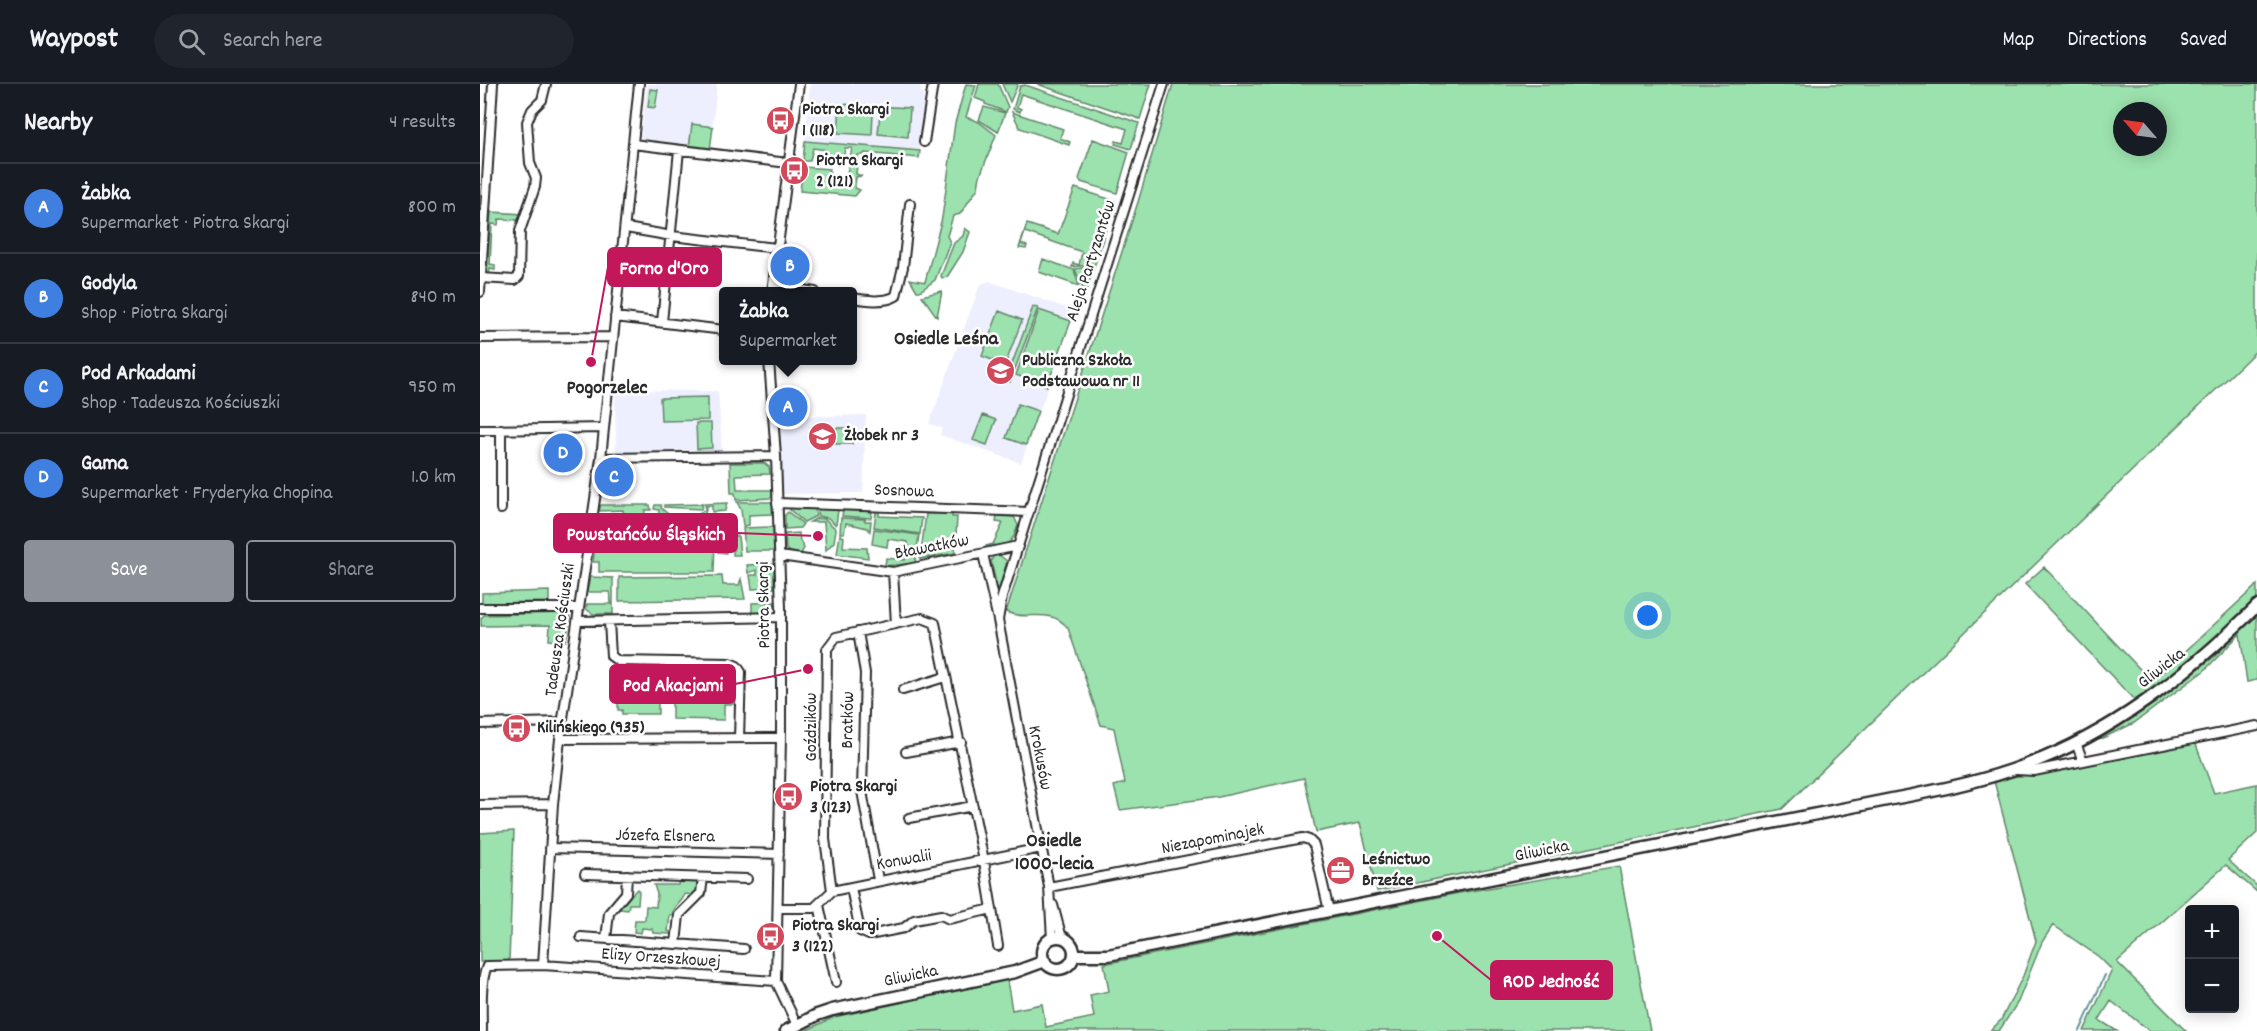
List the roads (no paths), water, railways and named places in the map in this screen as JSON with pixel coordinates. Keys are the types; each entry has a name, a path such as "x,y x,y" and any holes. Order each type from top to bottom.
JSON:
{"main road":[{"name":"Gliwicka","path":"1074,955 1108,955 1972,782 2014,769 2076,743 2122,717 2166,689 2206,655 2257,606"},
{"path":"1057,939 1071,945 1074,955 1069,965 1060,969 1051,968 1045,961 1043,948 1057,939"},
{"name":"Gliwicka","path":"786,1031 832,1010 1015,972 1045,961"}],"street":[{"path":"480,292 493,84"},
{"path":"481,275 515,280 519,276 520,231 536,178 530,163 527,122 532,110 542,100 546,84"},
{"name":"Tadeusza Kościuszki","path":"543,966 553,804 560,739 601,458 639,84"},
{"path":"772,287 799,84"},
{"path":"924,142 933,84"},
{"name":"Aleja Partyzantów","path":"998,620 1002,597 1164,84"},
{"path":"633,144 788,163"},
{"path":"662,322 679,150"},
{"path":"857,299 892,299 896,296 903,267 910,204"},
{"path":"626,228 672,236 776,248"},
{"path":"615,317 719,329"},
{"path":"480,338 614,337"},
{"name":"Piotra Skargi","path":"769,365 776,456 781,617 776,981 797,1025"},
{"path":"480,429 604,428"},
{"path":"501,429 501,509"},
{"path":"601,458 776,456"},
{"name":"Sosnowa","path":"777,503 1029,512"},
{"name":"Bławatków","path":"780,556 893,572 1018,546"},
{"name":"Krokusów","path":"982,554 998,620 1057,939"},
{"path":"893,572 896,624"},
{"path":"480,608 579,608"},
{"path":"578,621 609,621 619,618 781,617"},
{"path":"858,632 922,618 935,623 961,742 998,946"},
{"path":"609,621 611,656 618,662 730,663 737,666 741,672 739,738"},
{"name":"Goździków","path":"832,891 825,838 827,649 836,637 858,632"},
{"name":"Bratków","path":"858,632 866,673 862,791 878,880"},
{"path":"903,690 945,677"},
{"path":"480,724 562,723"},
{"name":"Gliwicka","path":"2014,769 2034,771 2257,726"},
{"path":"560,739 781,738"},
{"path":"906,752 961,742"},
{"path":"2076,743 2083,761"},
{"path":"480,805 553,804"},
{"path":"909,818 973,807"},
{"name":"Niezapominajek","path":"1049,887 1303,838 1314,845 1329,911"},
{"name":"Konwalii","path":"832,891 1041,848"},
{"name":"Józefa Elsnera","path":"550,849 779,854"},
{"path":"585,874 747,879"},
{"name":"Elizy Orzeszkowej","path":"606,939 609,913 626,893 627,875"},
{"name":"Elizy Orzeszkowej","path":"676,944 679,915 700,893 704,878"},
{"path":"851,888 860,932 869,935 904,928 914,920 941,915 950,919 992,909"},
{"path":"778,908 814,908 832,891"},
{"path":"819,905 836,982"},
{"name":"Elizy Orzeszkowej","path":"580,937 744,950"},
{"name":"Elizy Orzeszkowej","path":"481,985 483,971 487,966 543,966 776,981"},
{"path":"481,985 482,1031"}],"waterway":[{"path":"2080,1031 2105,975"}],"place":[{"name":"Piotra Skargi 1 (118)","path":"781,120"},
{"name":"Piotra Skargi 2 (121)","path":"795,171"},
{"name":"Godyla","path":"790,266"},
{"name":"Forno d'Oro","path":"591,362"},
{"name":"Publiczna Szkoła Podstawowa nr 11","path":"1001,371"},
{"name":"Żabka","path":"788,407"},
{"name":"Żłobek nr 3","path":"823,436"},
{"name":"Gama","path":"563,453"},
{"name":"Pod Arkadami","path":"614,477"},
{"name":"Powstańców Śląskich","path":"818,536"},
{"name":"Pod Akacjami","path":"808,669"},
{"name":"Kilińskiego (935)","path":"516,728"},
{"name":"Piotra Skargi 3 (123)","path":"789,797"},
{"name":"Leśnictwo Brzeźce","path":"1341,870"},
{"name":"Piotra Skargi 3 (122)","path":"771,936"},
{"name":"ROD Jedność","path":"1437,936"}],"district":[{"name":"Osiedle Leśna","path":"946,340"},
{"name":"Pogorzelec","path":"607,389"},
{"name":"Osiedle 1000-lecia","path":"1054,854"}]}
